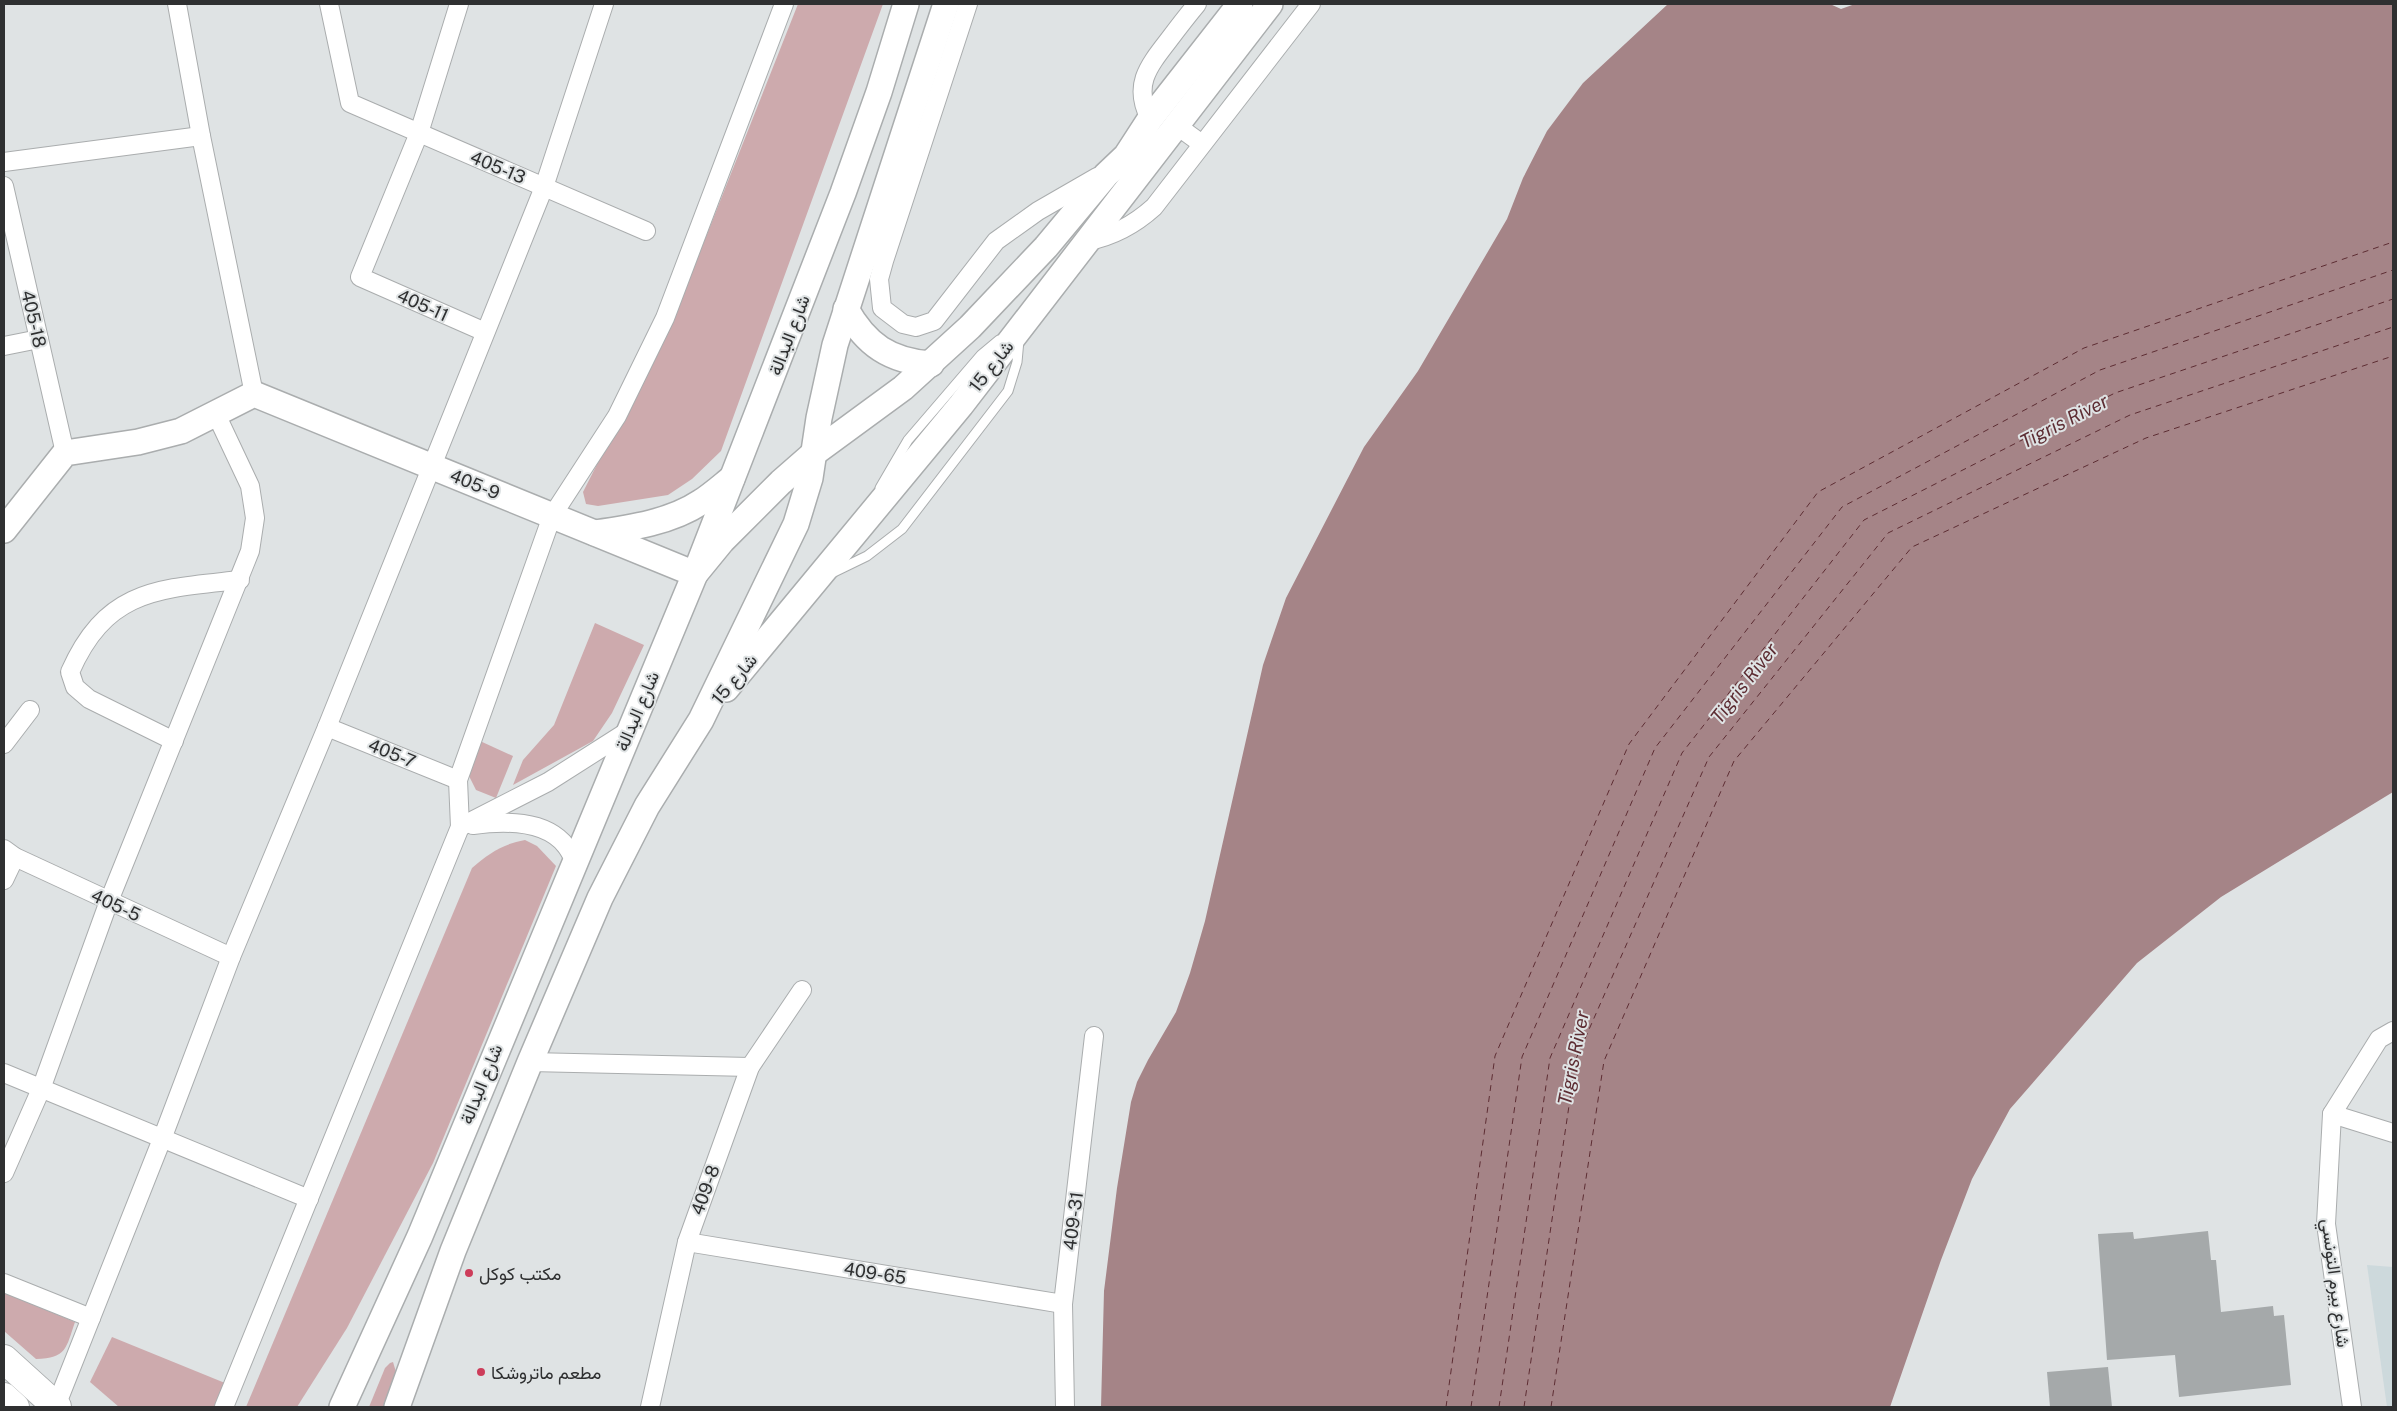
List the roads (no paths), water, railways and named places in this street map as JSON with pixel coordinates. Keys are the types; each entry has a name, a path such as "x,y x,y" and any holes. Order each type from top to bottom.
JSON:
{"main road":[{"name":"شارع البدالة","path":"342,1407 420,1236 490,1063 576,864 628,730 695,574 843,193 879,92 906,4"},
{"name":"شارع البدالة","path":"397,1407 453,1251 530,1062 600,898 622,852 668,770 701,720 796,524 810,478 827,381 846,309 946,4"},
{"name":"شارع 15","path":"701,720 961,405 1088,242 1176,125 1226,40 1240,4"},
{"name":"شارع 15","path":"695,574 751,511 813,454 931,364 970,327 1066,224 1106,175 1126,156 1150,119 1226,40 1270,4"},
{"path":"1066,224 1088,242"},
{"path":"846,309 866,339 880,350 913,363 931,364"},
{"name":"405-9","path":"254,394 695,574"},
{"path":"4,530 65,453 162,437 181,431 254,394"},
{"path":"595,533 624,529 678,514 701,502 733,477"},
{"path":"4,1359 57,1406"},
{"path":"4,1397 15,1407"}],"street":[{"path":"177,4 201,136 254,394"},
{"name":"405-13","path":"329,4 350,103 646,231"},
{"path":"419,133 459,4"},
{"path":"57,1406 231,957 327,727 430,466 544,187 604,4"},
{"path":"224,1407 460,827 458,780 552,516 617,416 664,318 784,4"},
{"path":"968,4 884,261 879,279 882,308 903,324 916,327 934,321 996,241 1038,211 1090,183 1126,156"},
{"path":"1088,242 1117,233 1154,208 1311,4"},
{"path":"1150,119 1143,100 1144,80 1147,70 1194,5"},
{"path":"1176,125 1202,144"},
{"name":"405-11","path":"419,133 360,277 485,332"},
{"path":"4,162 201,136"},
{"name":"405-18","path":"4,186 65,453"},
{"path":"4,346 39,339"},
{"path":"4,1173 41,1089 109,901 240,580 250,551 255,518 250,486 216,414"},
{"path":"174,741 89,699 75,687 70,672 80,649 106,617 138,596 178,587 240,580"},
{"path":"4,744 30,710"},
{"name":"405-7","path":"327,727 458,780"},
{"path":"460,827 548,782 628,730"},
{"path":"460,827 498,822 532,825 552,834 566,846 576,864"},
{"path":"4,880 9,853"},
{"name":"405-5","path":"9,853 231,957"},
{"name":"409-8","path":"650,1407 687,1242 750,1066 802,990"},
{"name":"شارع بيرم التونسي","path":"2352,1407 2326,1224 2332,1114 2379,1039 2393,1031"},
{"name":"409-31","path":"1065,1407 1063,1304 1094,1036"},
{"path":"530,1062 750,1066"},
{"path":"4,1073 309,1199"},
{"path":"2332,1114 2393,1133"},
{"name":"409-65","path":"687,1242 1063,1304"},
{"path":"4,1283 91,1318"}],"lane":[{"path":"817,579 867,556 902,529 1008,391 1017,362 1019,331"}],"water":[{"name":"Tigris River","path":"1668,4 1830,4 1841,9 1855,4 2393,4 2393,792 2221,897 2137,963 2010,1109 1972,1179 1941,1260 1890,1407 1101,1407 1104,1291 1117,1188 1131,1102 1137,1082 1148,1060 1176,1012 1190,973 1205,921 1263,665 1286,598 1364,447 1418,371 1507,219 1523,178 1547,131 1583,83"}],"place":[{"name":"مكتب كوكل","path":"469,1273"},
{"name":"مطعم ماتروشكا","path":"481,1372"}]}
